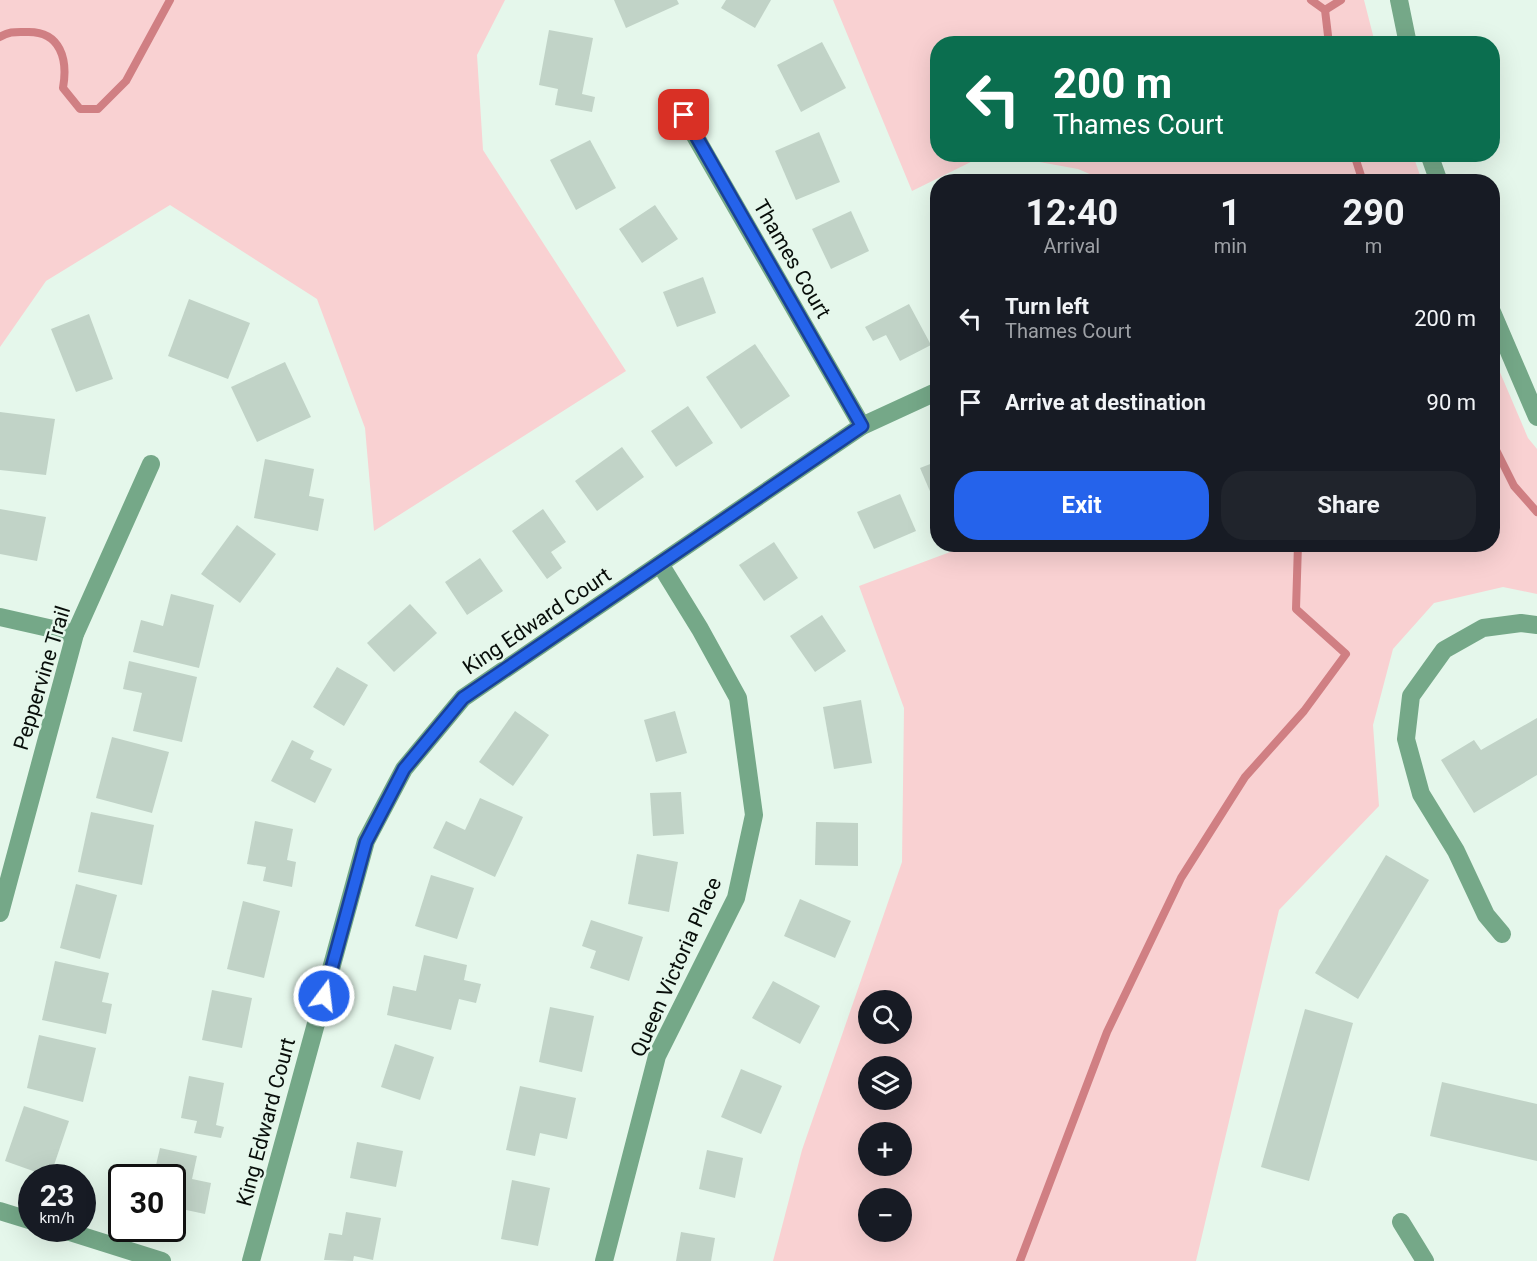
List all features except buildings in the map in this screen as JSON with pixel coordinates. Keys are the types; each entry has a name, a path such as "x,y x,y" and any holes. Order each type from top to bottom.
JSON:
{"street":[{"path":"1399,0 1406,36"},
{"name":"Thames Court","path":"684,115 862,426"},
{"path":"1500,331 1537,417"},
{"name":"King Edward Court","path":"251,1261 366,842 404,769 463,698 862,426 930,395"},
{"name":"Peppervine Trail","path":"0,913 75,634 151,464"},
{"name":"Queen Victoria Place","path":"604,1261 657,1056 736,898 754,815 738,698 700,629 660,564"},
{"path":"0,617 75,634"},
{"path":"1502,934 1486,915 1456,851 1421,794 1406,739 1410,696 1444,650 1483,628 1521,623 1537,625"},
{"path":"0,1211 18,1217"},
{"path":"1401,1222 1425,1261"},
{"path":"96,1240 162,1261"}],"shaded area":[{"path":"0,0 505,0 477,55 483,150 626,371 374,531 365,428 317,299 170,205 46,281 0,347"},
{"path":"833,0 1364,0 1373,36 930,36 930,162 971,162 946,174 930,174 930,182 912,191"},
{"path":"1040,162 1415,162 1420,174 1090,174 1078,169"},
{"path":"1500,372 1528,438 1537,449 1537,594 1503,587 1434,603 1393,649 1373,725 1379,806 1279,910 1196,1261 773,1261 802,1150 902,862 904,708 859,586 950,552 1500,552"}],"waterway":[{"path":"0,37 19,32 48,36 60,49 63,58 63,88 80,109 98,109 126,81 170,0"},
{"path":"1311,0 1325,10 1328,36"},
{"path":"1325,10 1341,0"},
{"path":"1357,162 1360,174"},
{"path":"1500,458 1514,486 1537,512"},
{"path":"1020,1261 1107,1032 1181,878 1245,777 1304,711 1346,654 1296,609 1298,552"}],"route":[{"path":"324,996 366,842 404,769 463,698 862,426 684,115"}]}
